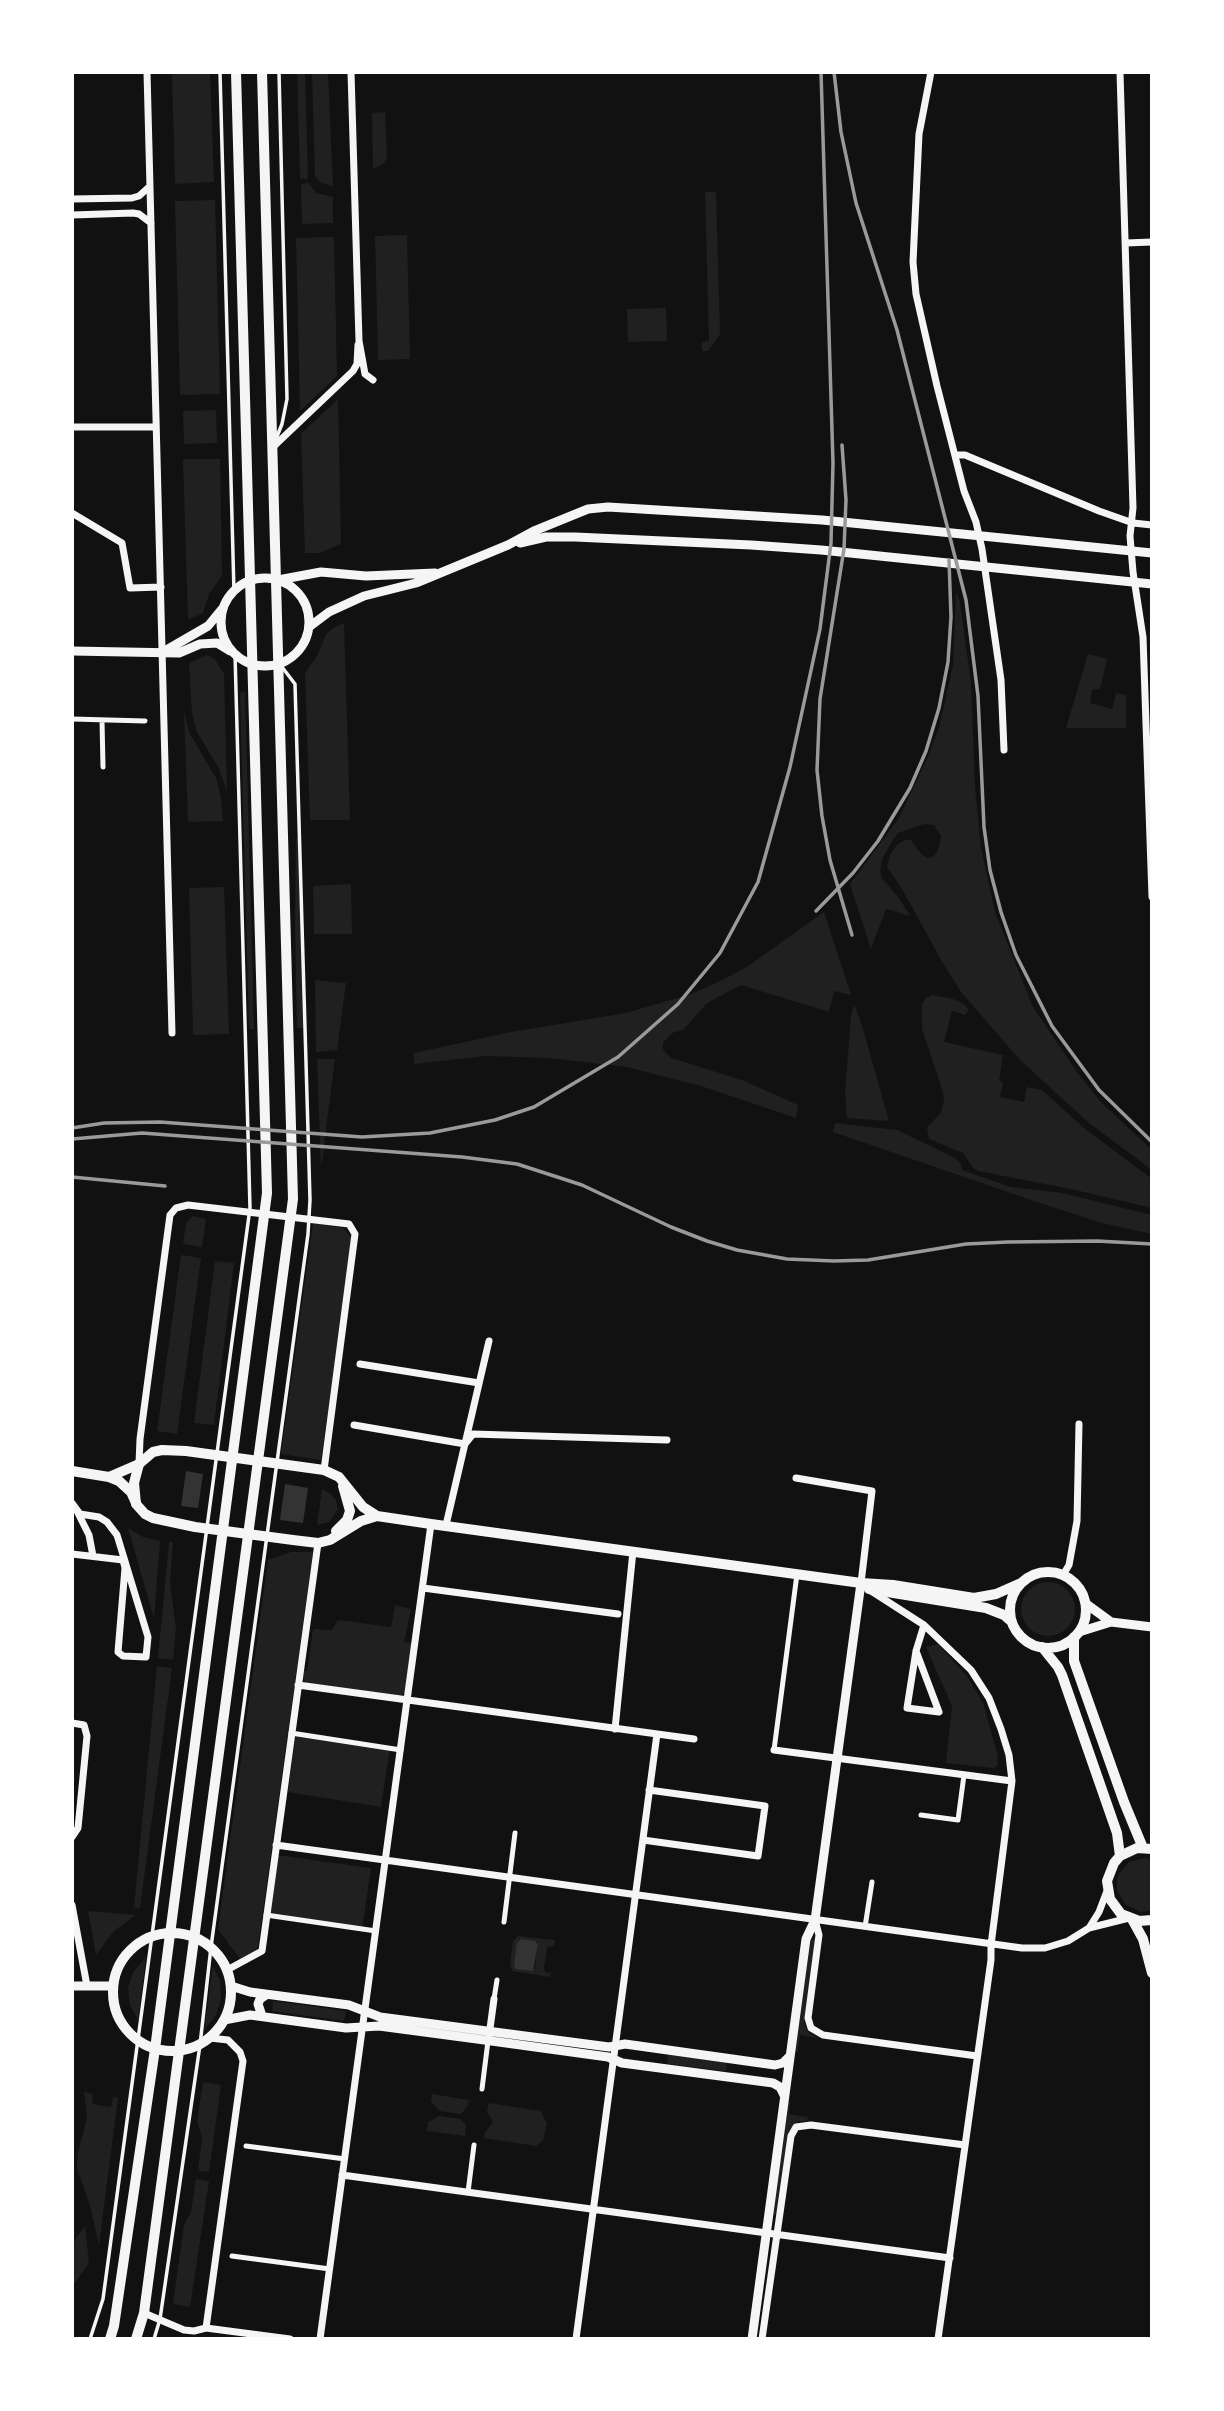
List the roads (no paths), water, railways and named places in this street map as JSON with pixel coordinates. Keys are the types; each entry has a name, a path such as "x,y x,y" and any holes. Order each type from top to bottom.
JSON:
{"main road":[{"path":"110,2339 155,2049 267,1193 236,72"},
{"path":"136,2339 144,2313 293,1199 262,72"},
{"path":"109,1477 139,1464 153,1452 162,1450 278,1463 324,1470 339,1477 363,1507 377,1516 797,1574 986,1608 1004,1615 1024,1639 1042,1647 1063,1645 1076,1634 1085,1618 1085,1603 1078,1586 1063,1575 1044,1572 1031,1575 1021,1583 996,1594 974,1598 892,1585 864,1586"},
{"path":"136,1504 134,1483 139,1464"},
{"path":"72,1471 109,1477 126,1486 136,1504 153,1518 207,1529 319,1542 330,1540 361,1521 377,1516"},
{"path":"319,1542 347,1520 350,1511 339,1477"},
{"path":"1012,1622 1011,1601 1021,1583"},
{"path":"1076,1634 1074,1661 1124,1802 1147,1848 1131,1850 1120,1856 1109,1871 1107,1890 1115,1907 1131,1919 1143,1939 1152,1973"},
{"path":"1042,1647 1062,1675 1117,1833 1120,1856"},
{"path":"1131,1919 1152,1920"},
{"path":"169,1932 193,1937 211,1947 227,1970 231,1986 230,2004 224,2020 210,2038 200,2045 178,2051 155,2049 137,2041 125,2029 115,2011 113,1986 121,1961 140,1941 169,1932"}],"street":[{"path":"147,72 172,1033"},
{"path":"272,449 353,371 357,364 359,341 351,72"},
{"path":"931,72 919,134 913,262 922,324 964,491 976,522 982,549 1000,680 1004,750"},
{"path":"1120,72 1133,523 1130,536 1142,621 1150,760 1152,897"},
{"path":"72,200 132,198 139,196 149,187"},
{"path":"72,215 133,213 151,223"},
{"path":"1126,243 1152,242"},
{"path":"359,341 364,369 373,380"},
{"path":"72,427 156,426"},
{"path":"956,455 965,455 1099,511 1133,523 1152,525"},
{"path":"309,627 329,612 364,596 416,583 588,509 607,507 822,520 1152,553"},
{"path":"72,513 122,543 130,588 160,587"},
{"path":"508,545 546,537 751,545 1152,584"},
{"path":"277,580 321,572 366,576 436,573"},
{"path":"72,651 162,653 179,653 200,645 217,643 252,664 279,664 297,652 305,641 309,627 308,612 302,597 277,580 268,578 250,581 233,592 216,619 208,626 162,653"},
{"path":"226,604 222,615 223,633 235,654"},
{"path":"1142,621 1151,622"},
{"path":"72,719 145,721"},
{"path":"102,720 103,768"},
{"path":"139,1464 170,1215 176,1208 188,1205 349,1224 355,1234 324,1470"},
{"path":"446,1525 489,1341"},
{"path":"360,1364 479,1383"},
{"path":"1063,1575 1069,1565 1077,1521 1079,1424"},
{"path":"354,1425 466,1444"},
{"path":"466,1444 473,1434 667,1440"},
{"path":"752,2339 806,1939 815,1920 864,1586 872,1491 796,1478"},
{"path":"72,1503 89,1535 93,1556"},
{"path":"72,1554 120,1559 125,1564 118,1652 123,1656 143,1658 147,1654 148,1637 117,1535 107,1522 99,1517 83,1515 77,1511"},
{"path":"320,2339 432,1524"},
{"path":"227,1970 262,1951 319,1542"},
{"path":"615,1728 633,1551"},
{"path":"797,1574 774,1750 1012,1781"},
{"path":"864,1586 924,1625 971,1670 989,1698 1009,1755 1012,1781 991,1960 939,2339"},
{"path":"423,1588 618,1614"},
{"path":"1085,1603 1111,1622"},
{"path":"1076,1634 1111,1622 1152,1628"},
{"path":"916,1651 939,1712 907,1708 916,1651 924,1625"},
{"path":"298,1685 694,1740"},
{"path":"72,1723 84,1725 87,1736 78,1828 72,1837"},
{"path":"291,1733 401,1749"},
{"path":"576,2339 657,1734"},
{"path":"921,1815 958,1820 964,1775"},
{"path":"643,1840 758,1856 765,1806 649,1790"},
{"path":"504,1922 515,1833"},
{"path":"276,1845 991,1945 1045,1948 1068,1941 1089,1928 1131,1919"},
{"path":"865,1927 872,1882"},
{"path":"1089,1928 1099,1912 1107,1890"},
{"path":"72,1905 87,1986"},
{"path":"266,1915 376,1931"},
{"path":"815,1920 819,1936 808,2018 811,2028 823,2035 978,2056"},
{"path":"482,2089 497,1980"},
{"path":"72,1986 113,1986"},
{"path":"231,1986 266,1995 349,2005 380,2017 613,2059 622,2063 773,2083 780,2087 784,2096"},
{"path":"262,2017 258,2004 260,1998 266,1995"},
{"path":"224,2020 250,2015 346,2028 379,2026 608,2046 625,2044 775,2064 783,2063 790,2056"},
{"path":"206,2328 243,2061 240,2052 228,2040 210,2038"},
{"path":"762,2339 791,2136 796,2127 811,2124 965,2145"},
{"path":"468,2192 474,2145"},
{"path":"246,2146 345,2159"},
{"path":"342,2175 950,2258"},
{"path":"232,2256 330,2269"},
{"path":"144,2313 184,2330 206,2328 290,2339"}],"lane":[{"path":"220,72 233,592"},
{"path":"272,449 282,425 287,400 279,72"},
{"path":"90,2339 103,2298 250,1208 235,654"},
{"path":"154,2339 160,2319 200,2045 211,1947 309,1234 295,684 279,664"}],"railway":[{"path":"72,1128 104,1123 160,1122 362,1137 430,1133 495,1120 534,1107 618,1057 678,1004 720,953 758,882 790,767 820,629 831,543 833,463 821,72"},
{"path":"834,72 841,132 856,203 897,330 966,600 978,696 984,827 990,870 1001,912 1016,955 1052,1026 1099,1090 1152,1142"},
{"path":"842,445 846,500 844,549 820,699 817,770 830,860 852,935"},
{"path":"816,911 853,873 878,841 910,788 926,751 939,708 948,662 951,617 949,560"},
{"path":"72,1139 142,1133 462,1157 517,1164 582,1185 707,1241 737,1250 787,1259 868,1260 966,1244 1008,1242 1097,1241 1152,1244"},
{"path":"72,1177 165,1186"}]}
